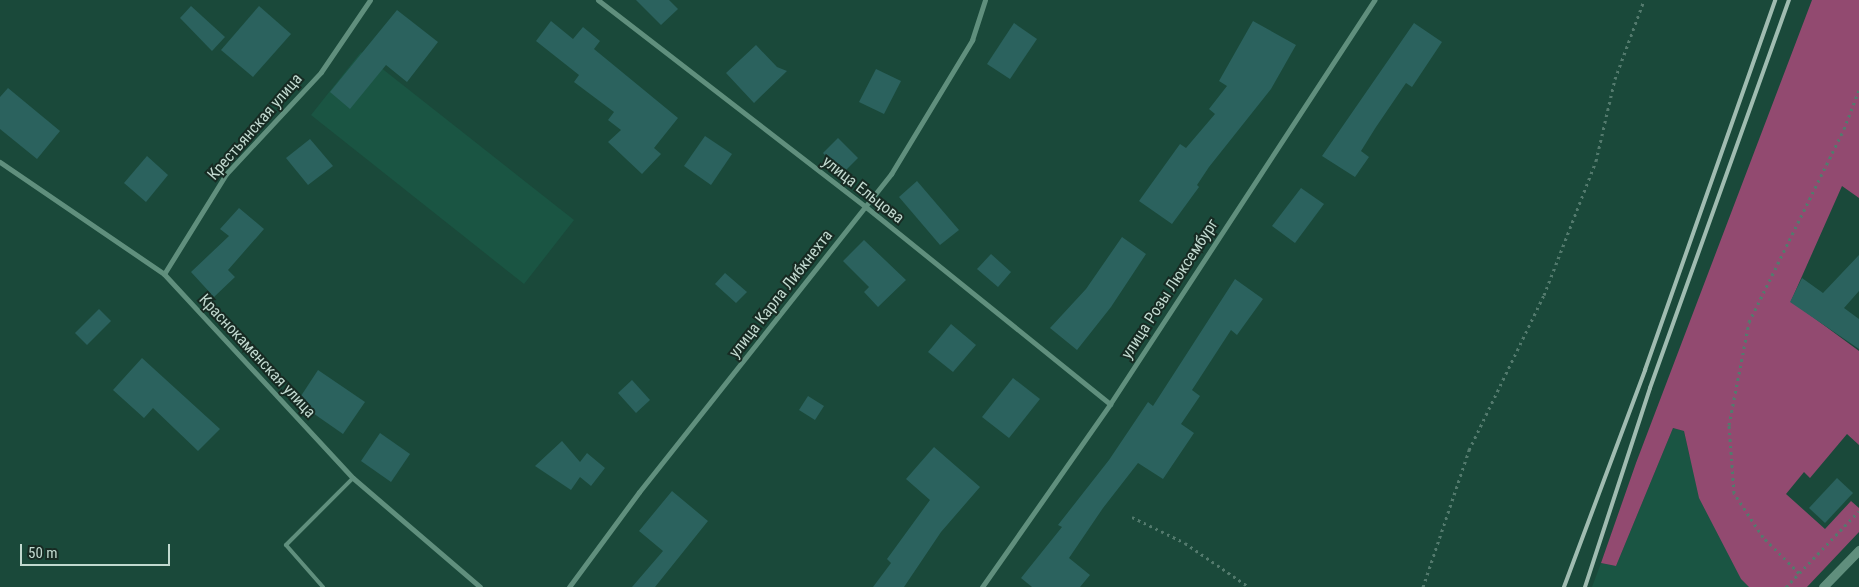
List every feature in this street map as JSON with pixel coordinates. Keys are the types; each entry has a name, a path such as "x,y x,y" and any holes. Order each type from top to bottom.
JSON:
{"street":[{"name":"Крестьянская улица","path":"164,274 226,174 321,72 370,0"},
{"name":"улица Ельцова","path":"598,0 866,207 1110,404"},
{"name":"улица Карла Либкнехта","path":"569,587 639,492 891,174 972,40 985,0"},
{"name":"улица Розы Люксембург","path":"982,587 1110,404 1374,0"},
{"name":"Краснокаменская улица","path":"0,162 164,274 353,478 480,587"},
{"path":"1823,587 1859,550"}],"lane":[{"path":"323,587 286,545 353,478"}],"path":[{"path":"1423,587 1469,450 1544,294 1596,161 1615,78 1644,0"},
{"path":"1799,574 1762,537 1734,493 1729,426 1749,322 1844,129 1859,90"},
{"path":"1786,587 1859,511"},
{"path":"1132,516 1185,543 1249,587"}],"shaded area":[{"path":"1812,0 1859,0 1859,198 1842,186 1791,301 1859,351 1859,445 1847,434 1810,478 1804,472 1786,494 1825,529 1851,501 1859,508 1859,532 1807,587 1749,587 1741,579 1699,498 1684,431 1673,428 1616,566 1601,563 1636,463"},
{"path":"361,52 574,220 524,284 311,115"},
{"path":"1673,428 1684,431 1689,454 1741,579 1749,587 1592,587 1601,563 1616,566"}],"building":[{"path":"636,0 669,0 678,9 661,25"},
{"path":"191,6 225,37 212,51 180,18"},
{"path":"259,6 291,34 253,77 221,50"},
{"path":"397,10 438,42 407,82 386,65 350,109 330,92"},
{"path":"551,21 573,39 583,27 600,41 594,49 678,118 654,148 661,154 642,174 608,142 621,130 608,120 614,112 574,82 579,75 536,41"},
{"path":"1253,21 1296,45 1271,89 1209,167 1197,185 1199,187 1172,224 1139,201 1180,144 1186,148 1215,114 1209,109 1227,86 1219,81"},
{"path":"1014,23 1037,39 1010,79 987,64"},
{"path":"1414,23 1442,42 1412,87 1406,83 1376,127 1361,151 1369,157 1355,177 1322,156"},
{"path":"756,45 777,67 787,71 754,103 726,73"},
{"path":"876,69 901,81 884,114 859,102"},
{"path":"8,88 60,131 37,159 0,129 0,97"},
{"path":"705,136 732,154 711,185 684,166"},
{"path":"838,138 858,158 842,174 823,153"},
{"path":"310,139 333,166 308,185 286,158"},
{"path":"147,156 168,175 146,202 124,183"},
{"path":"917,181 959,230 940,245 899,197"},
{"path":"1301,188 1324,204 1295,243 1272,226"},
{"path":"239,208 264,229 228,270 235,277 214,297 191,272 229,236 220,229"},
{"path":"1122,237 1146,254 1111,307 1077,350 1050,328 1086,289"},
{"path":"864,240 906,280 878,307 864,292 869,287 843,261"},
{"path":"991,254 1011,272 998,287 977,269"},
{"path":"1859,255 1859,291 1844,308 1859,319 1859,349 1790,302 1802,278 1823,293"},
{"path":"725,273 747,292 736,303 715,284"},
{"path":"1235,279 1263,299 1237,335 1231,330 1192,390 1200,396 1181,424 1194,433 1163,479 1138,463 1103,508 1069,558 1090,575 1080,587 1032,587 1021,578 1062,527 1058,525 1109,460 1148,402 1153,406"},
{"path":"99,309 111,321 87,345 75,333"},
{"path":"951,324 976,345 953,372 928,352"},
{"path":"142,358 220,429 198,451 153,408 144,418 113,390"},
{"path":"318,370 365,402 343,434 297,402"},
{"path":"1013,378 1040,399 1009,438 982,417"},
{"path":"632,380 650,400 636,413 618,393"},
{"path":"808,396 824,406 815,420 799,410"},
{"path":"380,433 410,454 391,482 361,461"},
{"path":"562,441 580,462 587,453 605,468 591,486 580,477 571,490 535,466"},
{"path":"934,447 980,487 941,532 904,587 873,587 891,563 887,559 930,500 906,479"},
{"path":"1837,478 1853,493 1825,523 1809,508"},
{"path":"672,491 708,521 655,587 632,587 663,551 639,531"}],"railway":[{"path":"1564,587 1645,370 1775,0"},
{"path":"1585,587 1650,388 1789,0"}]}
